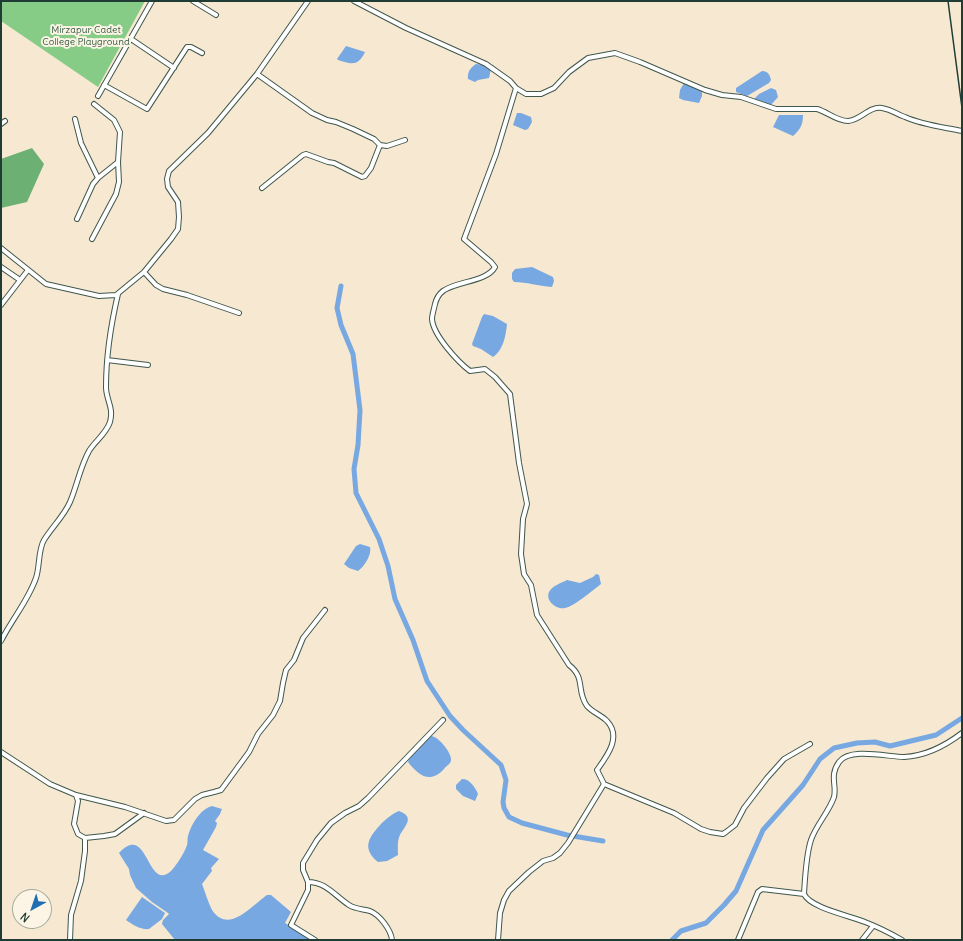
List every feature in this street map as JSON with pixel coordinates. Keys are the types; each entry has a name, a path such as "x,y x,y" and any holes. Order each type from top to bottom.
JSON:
{"street":[{"path":"98,96 152,1"},
{"path":"193,1 216,14"},
{"path":"1,248 46,284 99,296 118,294 144,272 178,229 180,217 178,202 168,188 167,179 169,171 208,133 257,74 308,1"},
{"path":"354,1 406,28 486,64 526,94 541,94 554,88 569,72 588,58 615,52 704,90 722,95 741,96 776,109 823,110 838,119 847,121 854,120 873,109 880,108 892,110 904,117 962,131"},
{"path":"131,39 174,68"},
{"path":"104,85 147,110 189,46 202,53"},
{"path":"257,74 312,113 353,129 374,139 380,145 386,146 405,140"},
{"path":"516,88 498,148 464,239 491,262 495,268 492,272 485,276 450,287 442,292 436,300 432,318 434,328 438,336 464,366 470,371 485,369 495,376 510,394 526,504 523,519 521,554 524,574 531,585 537,615 569,665 575,669 580,677 583,697 587,706 606,720 611,727 614,736 610,750 597,770 604,784 674,813 702,829 723,834 735,825 744,808 784,759 810,744"},
{"path":"92,239 116,194 119,182 118,162 120,132 114,120 94,104"},
{"path":"75,119 81,143 98,178"},
{"path":"1,124 5,121"},
{"path":"262,188 302,155 306,154 334,163 363,177 371,168 380,145"},
{"path":"77,219 93,184 98,178 118,162"},
{"path":"1,267 20,280"},
{"path":"1,305 28,270"},
{"path":"144,272 156,285 163,289 187,295 239,313"},
{"path":"1,641 25,603 37,576 43,541 70,503 75,485 89,451 108,427 112,413 106,388 107,360 110,328 118,294"},
{"path":"107,360 148,365"},
{"path":"1,752 50,784 76,795 166,821 174,820 202,795 221,790 249,752 258,734 273,715 280,701 282,683 286,670 294,660 303,638 325,610"},
{"path":"315,940 291,925 308,890 308,882 302,870 303,863 317,840 331,823 345,813 359,806 368,798 443,720"},
{"path":"902,940 864,921 830,911 805,897 806,868 811,840 834,796 833,776 840,761 852,755 866,754 904,757 934,750 962,733"},
{"path":"498,940 500,913 504,900 509,891 543,861 557,856 568,843 604,784"},
{"path":"76,795 78,801 74,824 78,834 85,838 115,834 144,814"},
{"path":"70,940 71,915 81,881 85,851 85,838"},
{"path":"308,882 313,882 330,889 349,905 376,914 392,936 392,940"},
{"path":"738,940 758,892 762,889 804,894"},
{"path":"862,940 873,926"}],"green space":[{"name":"Mirzapur Cadet College Playground","path":"1,1 145,1 98,87 1,21"},
{"path":"32,148 44,164 27,202 1,208 1,159"}],"water":[{"path":"346,46 365,52 360,60 354,63 347,63 338,60 337,59"},
{"path":"476,64 484,65 491,69 489,78 475,82 468,79 470,70"},
{"path":"762,71 769,75 771,80 769,83 747,96 736,92 736,88"},
{"path":"684,83 702,91 702,96 699,103 679,98 680,90"},
{"path":"771,88 776,90 778,97 770,106 754,99 759,94"},
{"path":"517,113 531,117 532,122 528,129 525,130 513,125"},
{"path":"779,115 803,115 801,127 798,132 793,136 773,127"},
{"path":"532,267 553,277 554,281 552,287 514,282 512,279 512,273 515,269"},
{"path":"484,314 493,316 507,324 502,347 493,357 472,344"},
{"path":"360,544 370,547 370,553 363,566 358,571 349,568 344,564 356,546"},
{"path":"596,574 599,575 601,584 584,598 565,608 559,608 550,602 548,595 552,588 567,580 580,583"},
{"path":"431,736 444,745 449,752 451,762 439,774 429,777 416,771 408,762 409,759"},
{"path":"462,779 470,782 478,794 475,801 463,796 456,789 456,785"},
{"path":"212,806 222,809 215,821 217,823 216,827 203,850 219,859 211,868 212,871 202,884 212,910 219,917 226,920 233,919 240,916 267,895 271,895 291,912 285,923 309,937 308,940 175,940 162,924 163,920 169,914 136,888 129,869 119,853 129,845 136,845 142,850 157,873 163,875 171,871 187,845 189,832 194,822 204,810"},
{"path":"399,811 404,813 408,819 399,837 398,855 387,861 378,862 373,857 368,847 370,838 383,822"},
{"path":"142,897 165,913 162,919 149,929 140,928 126,920"}],"waterway":[{"path":"341,286 337,308 341,325 353,354 360,410 358,445 354,469 356,493 379,539 388,566 395,599 413,640 427,681 450,716 501,765 506,780 503,802 504,808 509,817 522,823 567,835 603,841"},
{"path":"672,940 681,931 706,923 736,891 763,830 803,785 820,759 834,748 857,743 875,742 890,746 936,735 962,718"}],"railway":[{"path":"948,1 962,108"}]}
